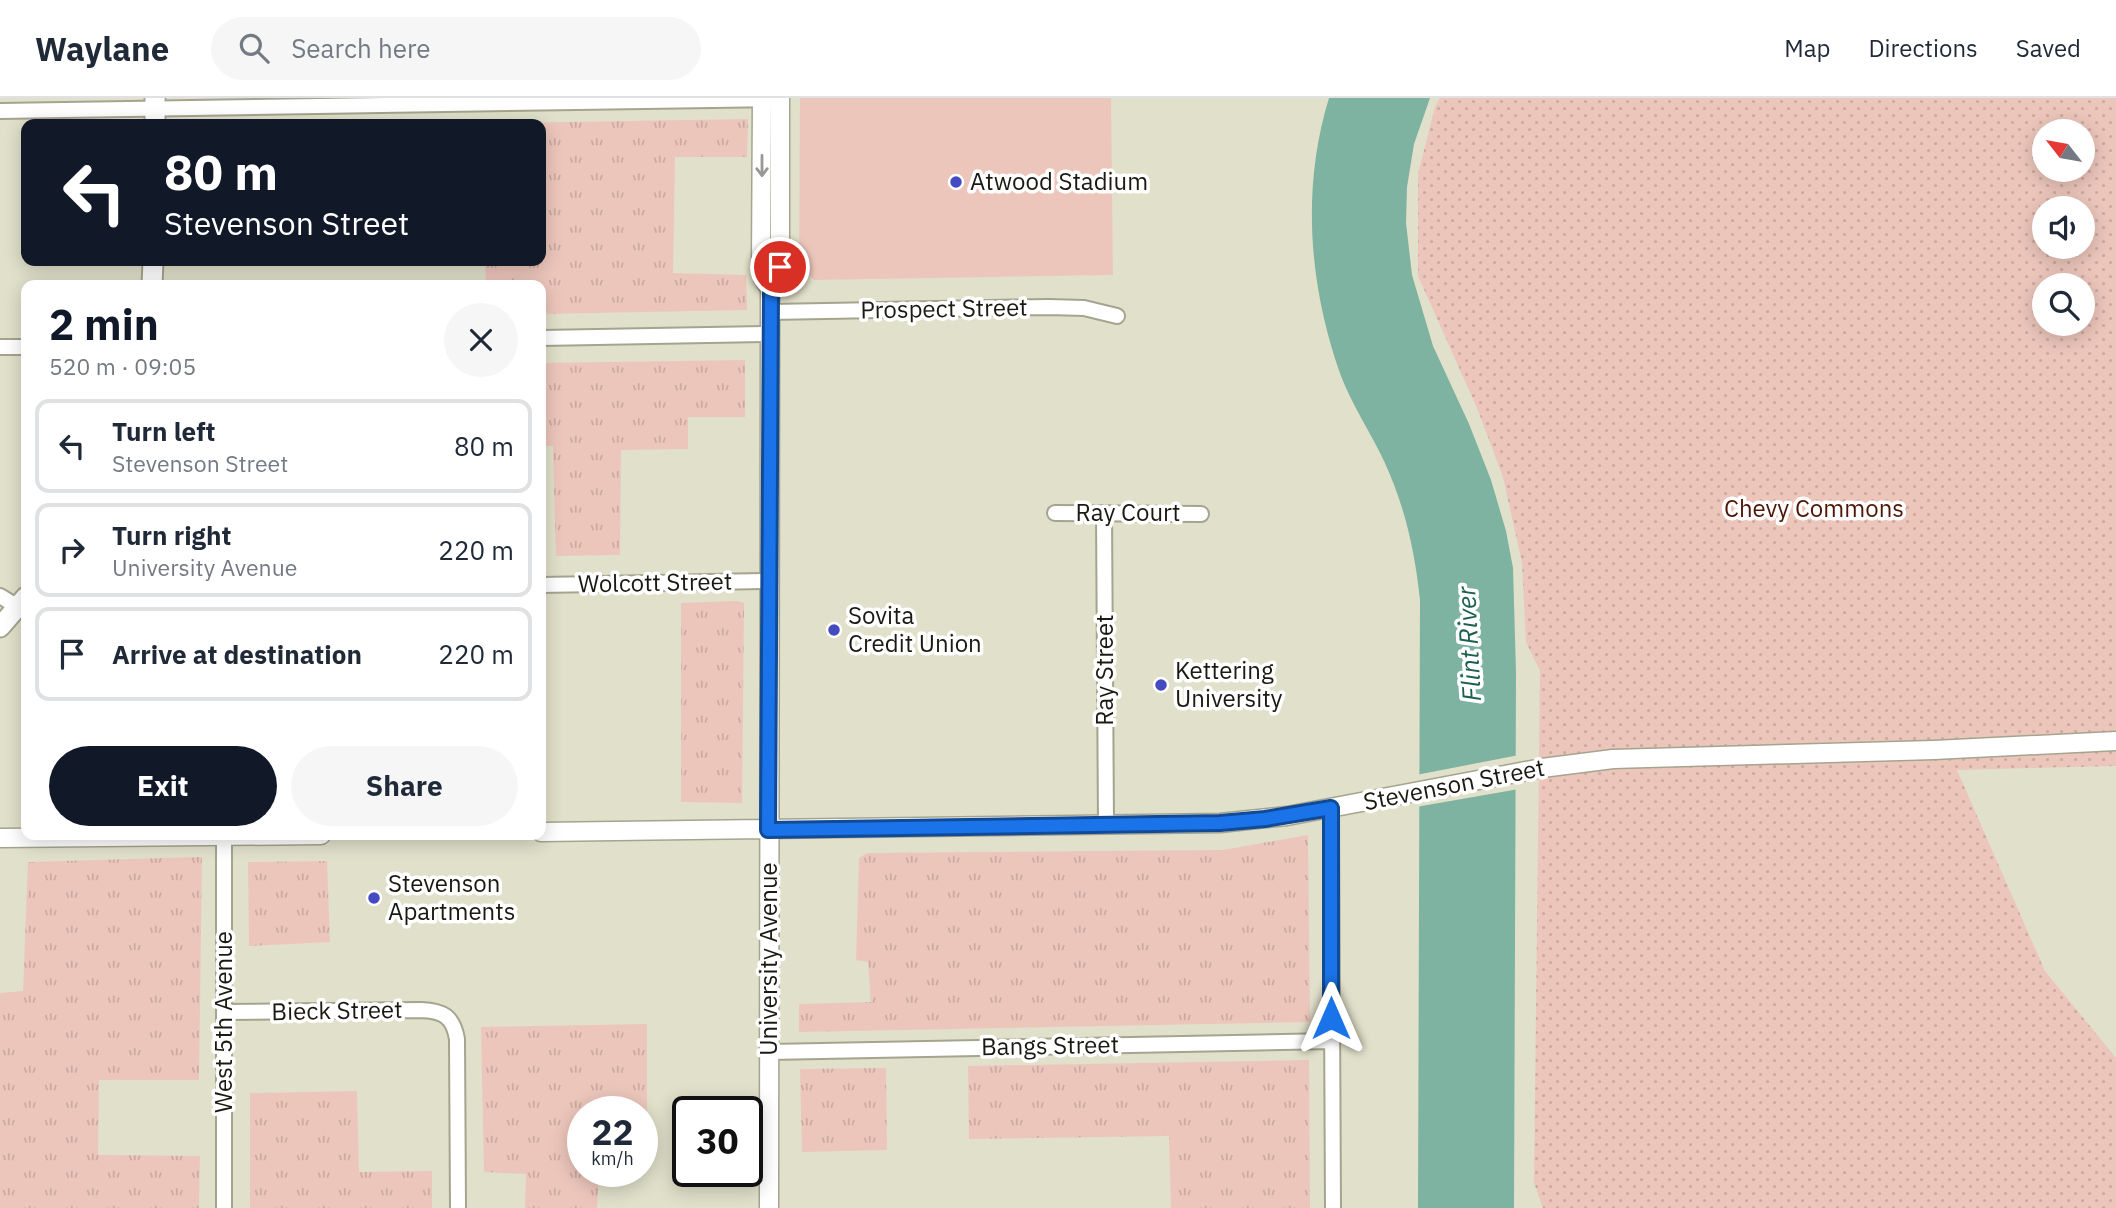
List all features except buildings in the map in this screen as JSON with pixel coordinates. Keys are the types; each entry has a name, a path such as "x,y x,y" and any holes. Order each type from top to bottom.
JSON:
{"main road":[{"path":"0,627 21,603"}],"street":[{"name":"University Avenue","path":"762,99 761,271 764,282 771,289"},
{"path":"0,111 780,99"},
{"name":"University Avenue","path":"769,1208 770,312 771,289 779,272 780,99"},
{"name":"Prospect Street","path":"770,312 1068,307 1096,310 1117,316"},
{"path":"546,338 770,334"},
{"path":"0,347 21,346"},
{"name":"Ray Court","path":"1055,513 1201,514"},
{"name":"Ray Street","path":"1104,513 1106,826"},
{"name":"Wolcott Street","path":"546,585 769,581"},
{"path":"0,596 21,602"},
{"name":"Stevenson Street","path":"546,832 1106,826 1245,821 1376,800 1542,768 1613,759 1934,750 2116,741"},
{"path":"1331,808 1333,1208"},
{"path":"0,838 21,838"},
{"name":"West 5th Avenue","path":"224,840 224,1208"},
{"name":"Bieck Street","path":"224,1012 435,1010 448,1018 455,1029 457,1045 458,1208"},
{"name":"Bangs Street","path":"769,1052 1332,1041"}],"green space":[{"name":"Atwood Stadium","path":"800,98 1111,98 1113,275 814,280 799,266"},
{"name":"Chevy Commons","path":"1440,98 2116,98 2116,766 1957,770 2045,971 2116,1058 2116,1208 1543,1208 1534,1183 1540,671 1526,642 1522,563 1503,477 1477,408 1418,276 1418,174 1435,107"},
{"path":"748,119 747,157 675,157 673,273 746,275 747,310 546,314 546,280 486,280 485,266 546,266 546,122"},
{"path":"745,360 745,417 688,417 688,449 621,450 620,555 556,556 553,446 546,446 546,363"},
{"path":"681,603 744,603 742,803 681,802"},
{"path":"1308,835 1310,1022 799,1032 799,1004 871,1002 868,962 856,960 859,858 867,853 1223,850"},
{"path":"202,857 199,1080 99,1080 98,1155 200,1156 199,1208 0,1208 0,993 23,991 28,862"},
{"path":"327,861 330,942 249,946 248,862"},
{"path":"647,1024 647,1096 567,1096 567,1187 598,1187 597,1208 525,1208 526,1174 484,1172 481,1027"},
{"path":"1309,1060 1310,1208 1171,1208 1169,1136 969,1139 968,1066"},
{"path":"886,1068 887,1150 802,1152 800,1069"},
{"path":"357,1091 359,1172 432,1171 432,1208 250,1208 250,1093"}],"water":[{"name":"Flint River","path":"1329,98 1430,98 1414,144 1407,187 1406,223 1412,275 1433,346 1491,480 1506,531 1513,568 1516,673 1514,1208 1418,1208 1420,600 1412,547 1398,495 1341,376 1322,308 1312,238 1312,202 1320,132"}],"pier":[{"path":"1519,755 1519,789 1416,807 1416,775"}],"place":[{"name":"Atwood Stadium","path":"956,182"},
{"name":"Sovita Credit Union","path":"834,630"},
{"name":"Kettering University","path":"1161,685"},
{"name":"Stevenson Apartments","path":"374,898"}],"route":[{"path":"780,267 777,281 771,289 768,830 1220,823 1331,808 1331,1018"}]}
